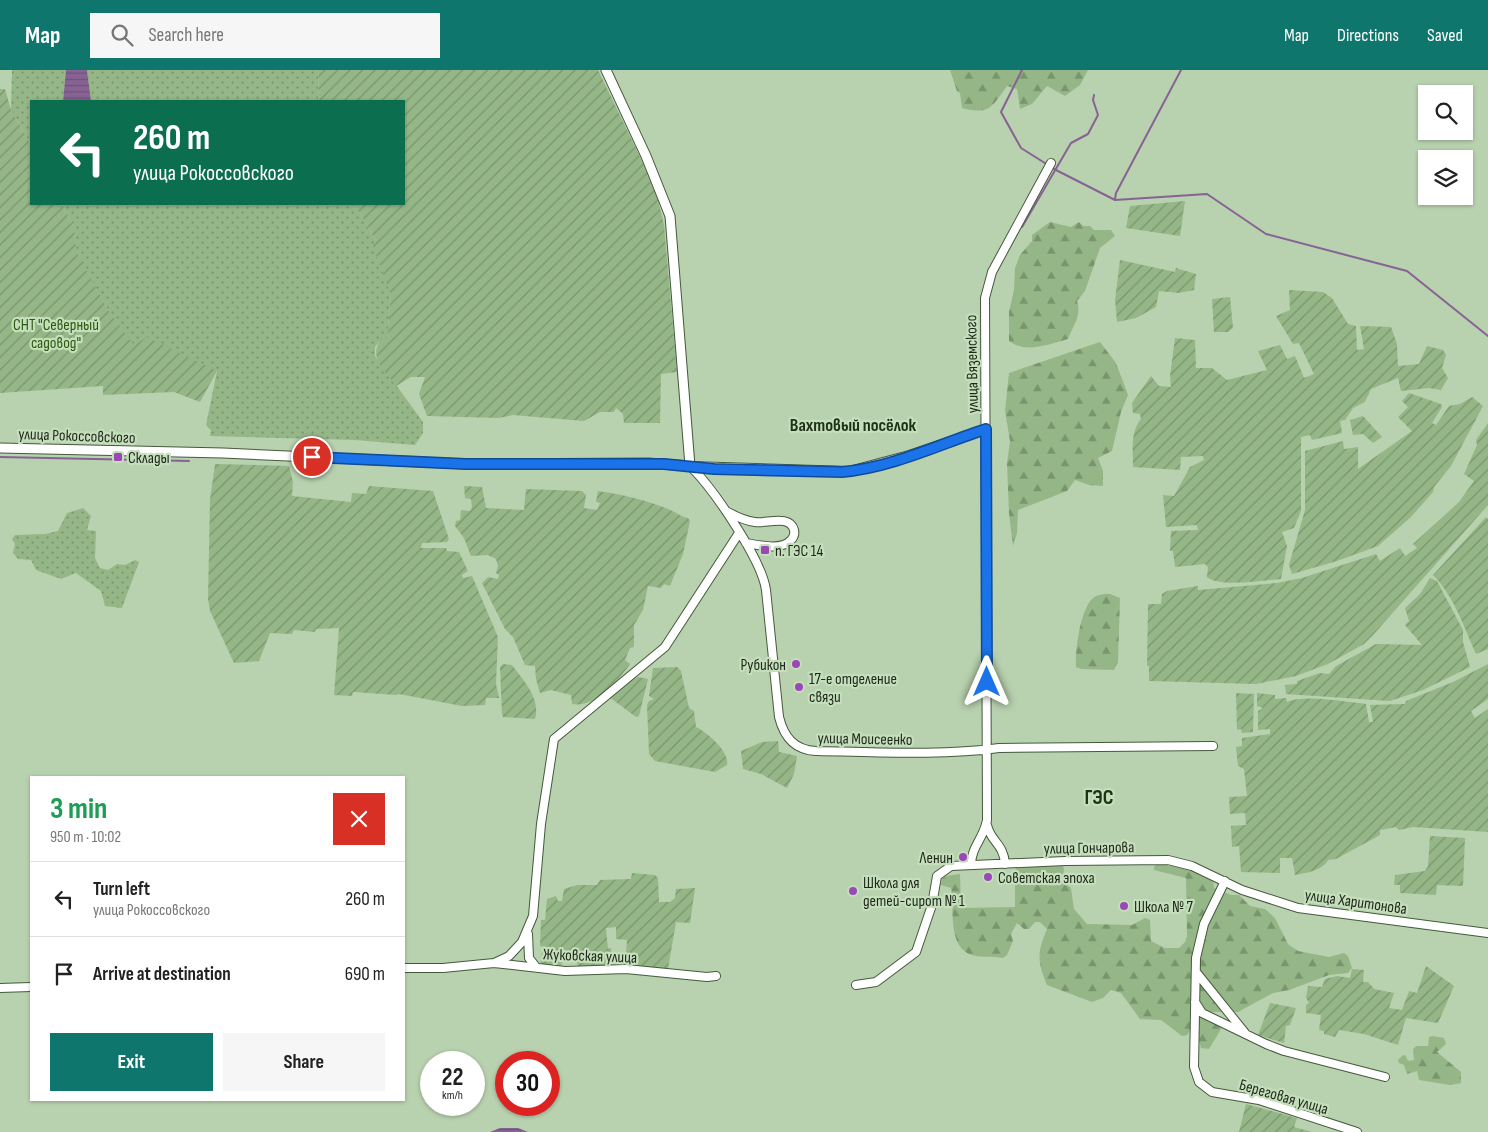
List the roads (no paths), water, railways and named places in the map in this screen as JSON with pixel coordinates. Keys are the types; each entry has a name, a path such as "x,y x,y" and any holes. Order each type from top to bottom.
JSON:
{"street":[{"path":"606,70 661,189 672,224 690,466"},
{"name":"улица Вяземского","path":"987,820 986,291 996,265 1051,163"},
{"name":"улица Рокоссовского","path":"0,448 223,453 466,464 648,463 807,472 849,471 909,455 986,429"},
{"name":"улица Моисеенко","path":"690,466 704,481 760,566 765,584 779,717 782,729 790,742 803,750 939,753 987,751 999,748 1213,746"},
{"path":"724,510 753,522 785,521 791,524 794,530 792,540 782,545 746,543"},
{"path":"536,967 529,958 529,931 534,905 541,824 554,739 665,647 739,533"},
{"path":"987,820 989,832 1003,850 1004,864"},
{"path":"971,865 972,852 984,833 987,820"},
{"path":"978,842 987,839 996,841"},
{"name":"улица Гончарова","path":"856,986 876,982 916,952 932,905 937,876 951,866 1168,860 1192,866 1225,881"},
{"name":"улица Харитонова","path":"1225,881 1260,897 1298,908 1488,933"},
{"name":"Береговая улица","path":"1225,881 1204,924 1196,958 1194,1067 1197,1078 1204,1088 1216,1093 1268,1103 1357,1132"},
{"path":"494,962 514,951 529,931"},
{"name":"Жуковская улица","path":"405,968 443,968 494,962 565,971 626,969 707,977 716,976"},
{"path":"1196,971 1247,1034"},
{"path":"0,988 30,987"},
{"path":"1195,1000 1202,1013 1284,1051 1385,1076"}],"waterway":[{"path":"1022,70 1001,112 1021,148 1048,165"},
{"path":"1115,199 1116,193 1181,70"},
{"path":"1022,227 1071,143 1088,134 1098,115 1093,100 1094,95"},
{"path":"1052,168 1115,200 1207,194 1266,234 1407,271 1488,336"},
{"path":"0,457 189,461"}],"place":[{"name":"Склады","path":"118,457"},
{"name":"п. ГЭС 14","path":"765,550"},
{"name":"Рубикон","path":"796,664"},
{"name":"17-е отделение связи","path":"799,687"},
{"name":"Ленин","path":"963,857"},
{"name":"Советская эпоха","path":"988,877"},
{"name":"Школа для детей-сирот № 1","path":"853,891"},
{"name":"Школа № 7","path":"1124,906"}],"district":[{"name":"Вахтовый посёлок","path":"853,425"},
{"name":"ГЭС","path":"1099,797"}],"park label":[{"name":"СНТ \"Северный садовод\"","path":"56,333"}]}
